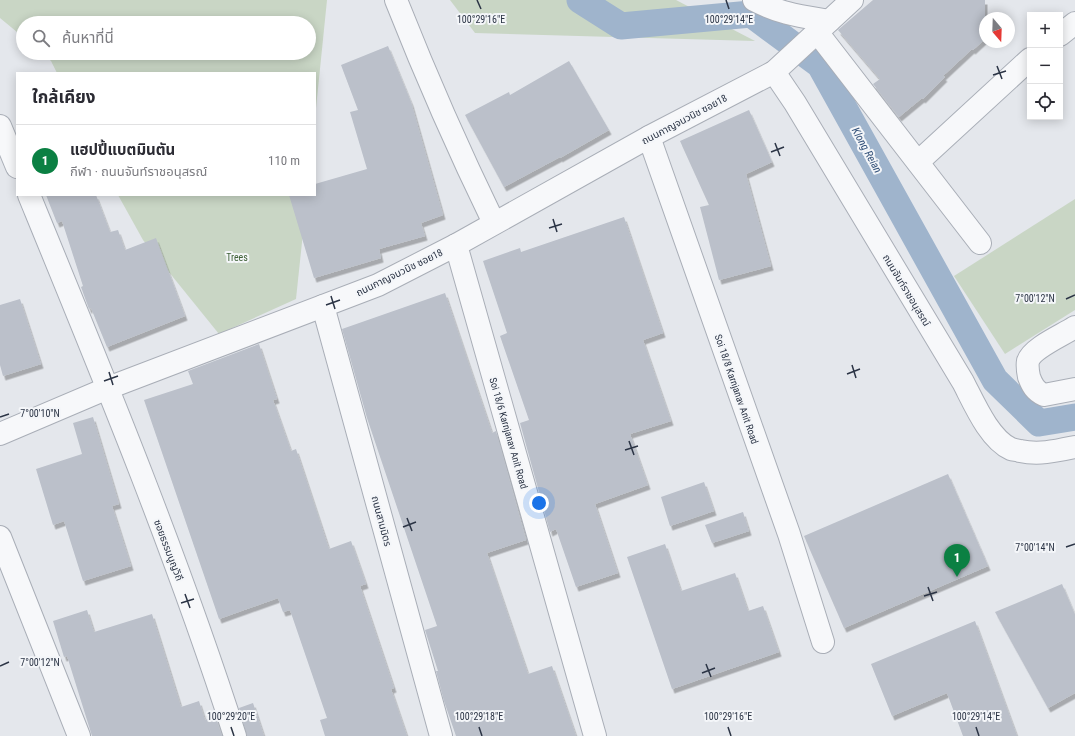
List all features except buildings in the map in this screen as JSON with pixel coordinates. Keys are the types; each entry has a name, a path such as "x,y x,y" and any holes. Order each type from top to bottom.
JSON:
{"street":[{"path":"396,0 430,85 494,223"},
{"path":"754,0 768,7 792,15 820,29 980,243"},
{"name":"ถนนกาญจนวนิช ซอย18","path":"0,434 108,388 378,285 456,245 649,137 776,70 852,0"},
{"path":"1063,32 1075,23"},
{"path":"918,162 1027,62"},
{"name":"ถนนจันท์ราชอนุสรณ์","path":"776,70 963,382 986,426 1011,449 1031,453 1051,452 1075,448"},
{"path":"0,126 16,165"},
{"name":"Soi 18/8 Karnjanav Anit Road","path":"649,137 789,534 823,642"},
{"name":"ซอยธรรมนูญวิถี","path":"29,196 108,388 208,652 235,736"},
{"name":"Soi 18/6 Karnjanav Anit Road","path":"456,245 595,736"},
{"name":"ถนนสามมิตร","path":"323,306 441,736"},
{"path":"1075,327 1035,351 1028,362 1028,369 1032,384 1035,389 1044,395 1075,389"},
{"path":"0,537 79,736"}],"green space":[{"path":"0,0 327,0 316,108 316,72 56,72 50,60 316,60 316,16 16,16 16,31 0,18"},
{"path":"450,0 676,0 755,41 475,33"},
{"name":"Trees","path":"119,196 307,196 296,299 219,334 143,240"},
{"path":"1075,199 1075,310 1005,354 954,276"}],"waterway":[{"name":"Klong Reian","path":"580,0 621,26 751,14 820,65 995,380 1039,423 1075,417"}],"place":[{"name":"แฮปปี้แบตมินตัน","path":"957,577"}]}
